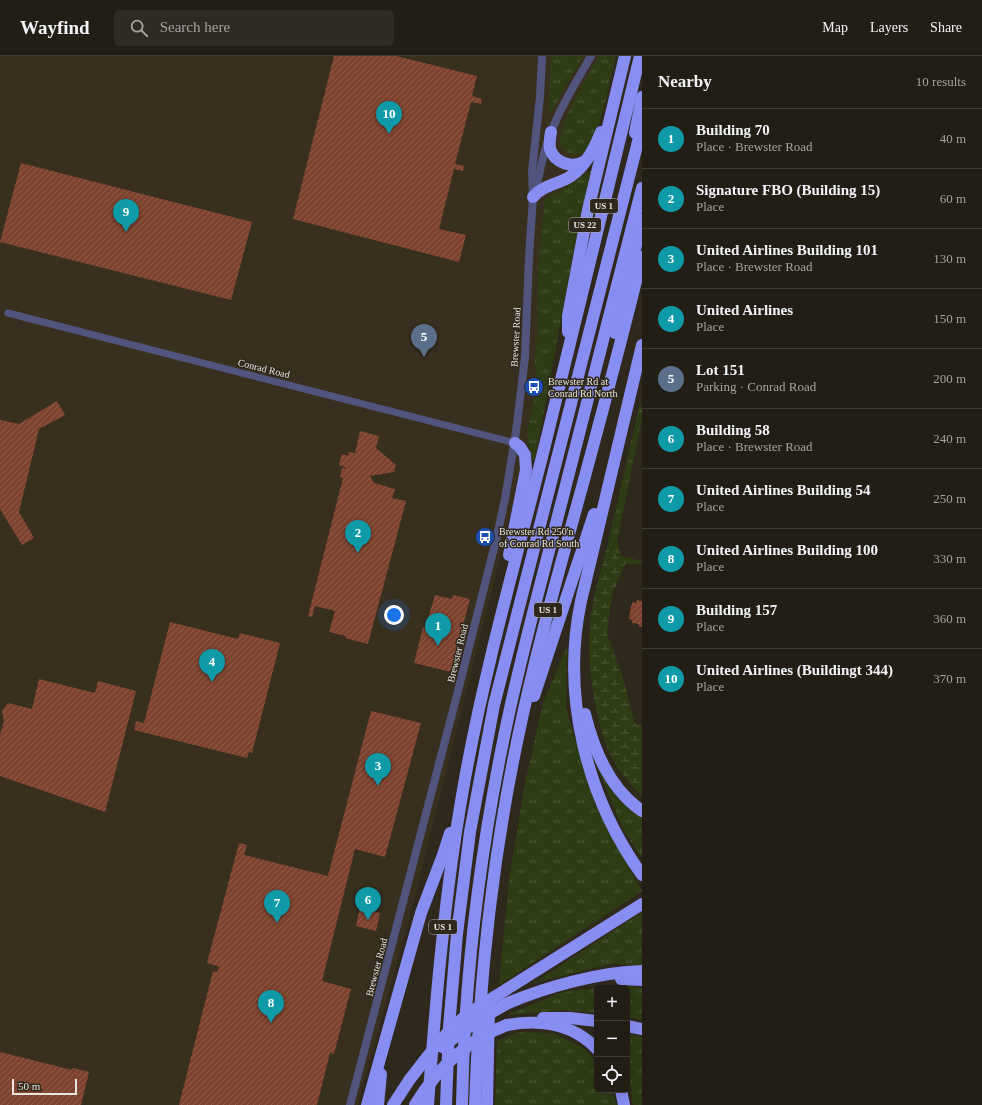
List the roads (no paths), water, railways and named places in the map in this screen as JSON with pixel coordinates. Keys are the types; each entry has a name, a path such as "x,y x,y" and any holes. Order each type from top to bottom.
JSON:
{"highway":[{"name":"US 22","path":"567,357 568,316 580,250 625,56"},
{"name":"US 1","path":"428,1105 444,920 454,847 470,751 482,695 567,357 640,56"},
{"path":"533,198 540,191 573,174 585,161 597,142 616,95"},
{"path":"620,213 642,97"},
{"path":"446,1105 450,998 457,934 468,845 494,705 642,126"},
{"path":"551,132 550,149 556,158 571,165 581,164 585,161"},
{"path":"462,1105 466,1008 475,919 487,830 500,756 530,626 642,188"},
{"path":"591,456 595,412 642,220"},
{"name":"US 1","path":"475,1105 484,954 496,859 512,766 538,651 591,456 642,257"},
{"path":"640,872 610,820 599,796 589,765 577,711 574,682 574,652 578,614 642,345"},
{"path":"505,602 505,572 526,470 525,455 520,447 514,443"},
{"path":"512,766 595,511 608,489"},
{"path":"574,652 582,705 599,755 618,789 642,811"},
{"path":"367,1105 421,913 446,847 470,751"},
{"path":"393,1105 410,1079 436,1045 457,1024 507,989 642,904"},
{"path":"484,954 490,978 487,1105"},
{"path":"410,1079 433,1056 452,1040 477,1021 506,1004 534,993 606,974 642,971"},
{"path":"565,984 601,979 642,980"},
{"path":"436,1105 444,1027 450,998"},
{"path":"378,1105 391,1018"},
{"path":"415,1105 438,1073 455,1056 480,1037 507,1025 528,1020 547,1018 578,1018 594,1021"},
{"path":"507,1025 531,1022 554,1024 579,1035 594,1047"},
{"path":"630,1027 642,1029"},
{"path":"622,1093 624,1105"}],"street":[{"name":"Brewster Road","path":"350,1105 497,536 514,443 525,357 529,252 533,198 532,170 540,97 542,56"},
{"name":"Brewster Road","path":"533,198 551,132 566,100 591,56"},
{"name":"Conrad Road","path":"8,313 514,443"}],"place":[{"name":"United Airlines (Buildingt 344)","path":"389,134"},
{"name":"Building 157","path":"126,232"},
{"name":"Lot 151","path":"424,357"},
{"name":"Brewster Rd at Conrad Rd North","path":"534,387"},
{"name":"Brewster Rd 250'n of Conrad Rd South","path":"485,537"},
{"name":"Signature FBO (Building 15)","path":"358,553"},
{"name":"Building 70","path":"438,646"},
{"name":"United Airlines","path":"212,682"},
{"name":"United Airlines Building 101","path":"378,786"},
{"name":"Building 58","path":"368,920"},
{"name":"United Airlines Building 54","path":"277,923"},
{"name":"United Airlines Building 100","path":"271,1023"}]}
